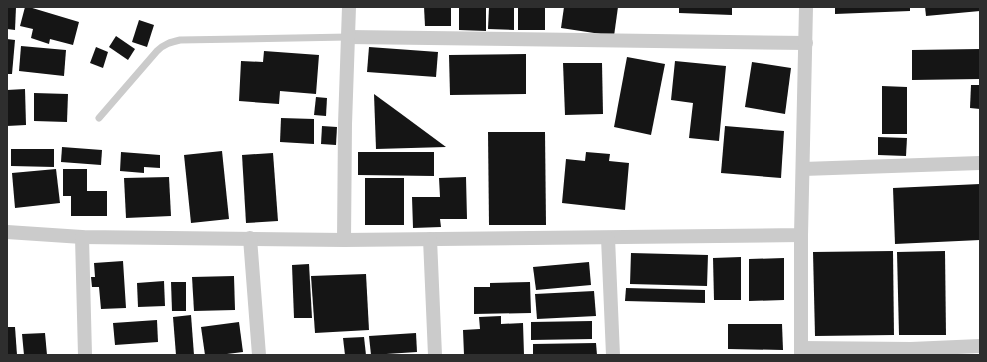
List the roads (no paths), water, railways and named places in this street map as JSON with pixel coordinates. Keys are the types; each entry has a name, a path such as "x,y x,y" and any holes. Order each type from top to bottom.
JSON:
{"street":[{"path":"344,240 345,124 349,7"},
{"path":"806,7 801,235 801,352 972,349"},
{"path":"348,37 806,43"},
{"path":"803,169 980,163"},
{"path":"7,232 82,237 344,240 801,235"},
{"path":"82,237 85,355"},
{"path":"250,238 258,355"},
{"path":"608,238 613,355"},
{"path":"430,239 435,355"}],"lane":[{"path":"99,118 157,51 162,46 170,43 180,40 348,37"}]}
